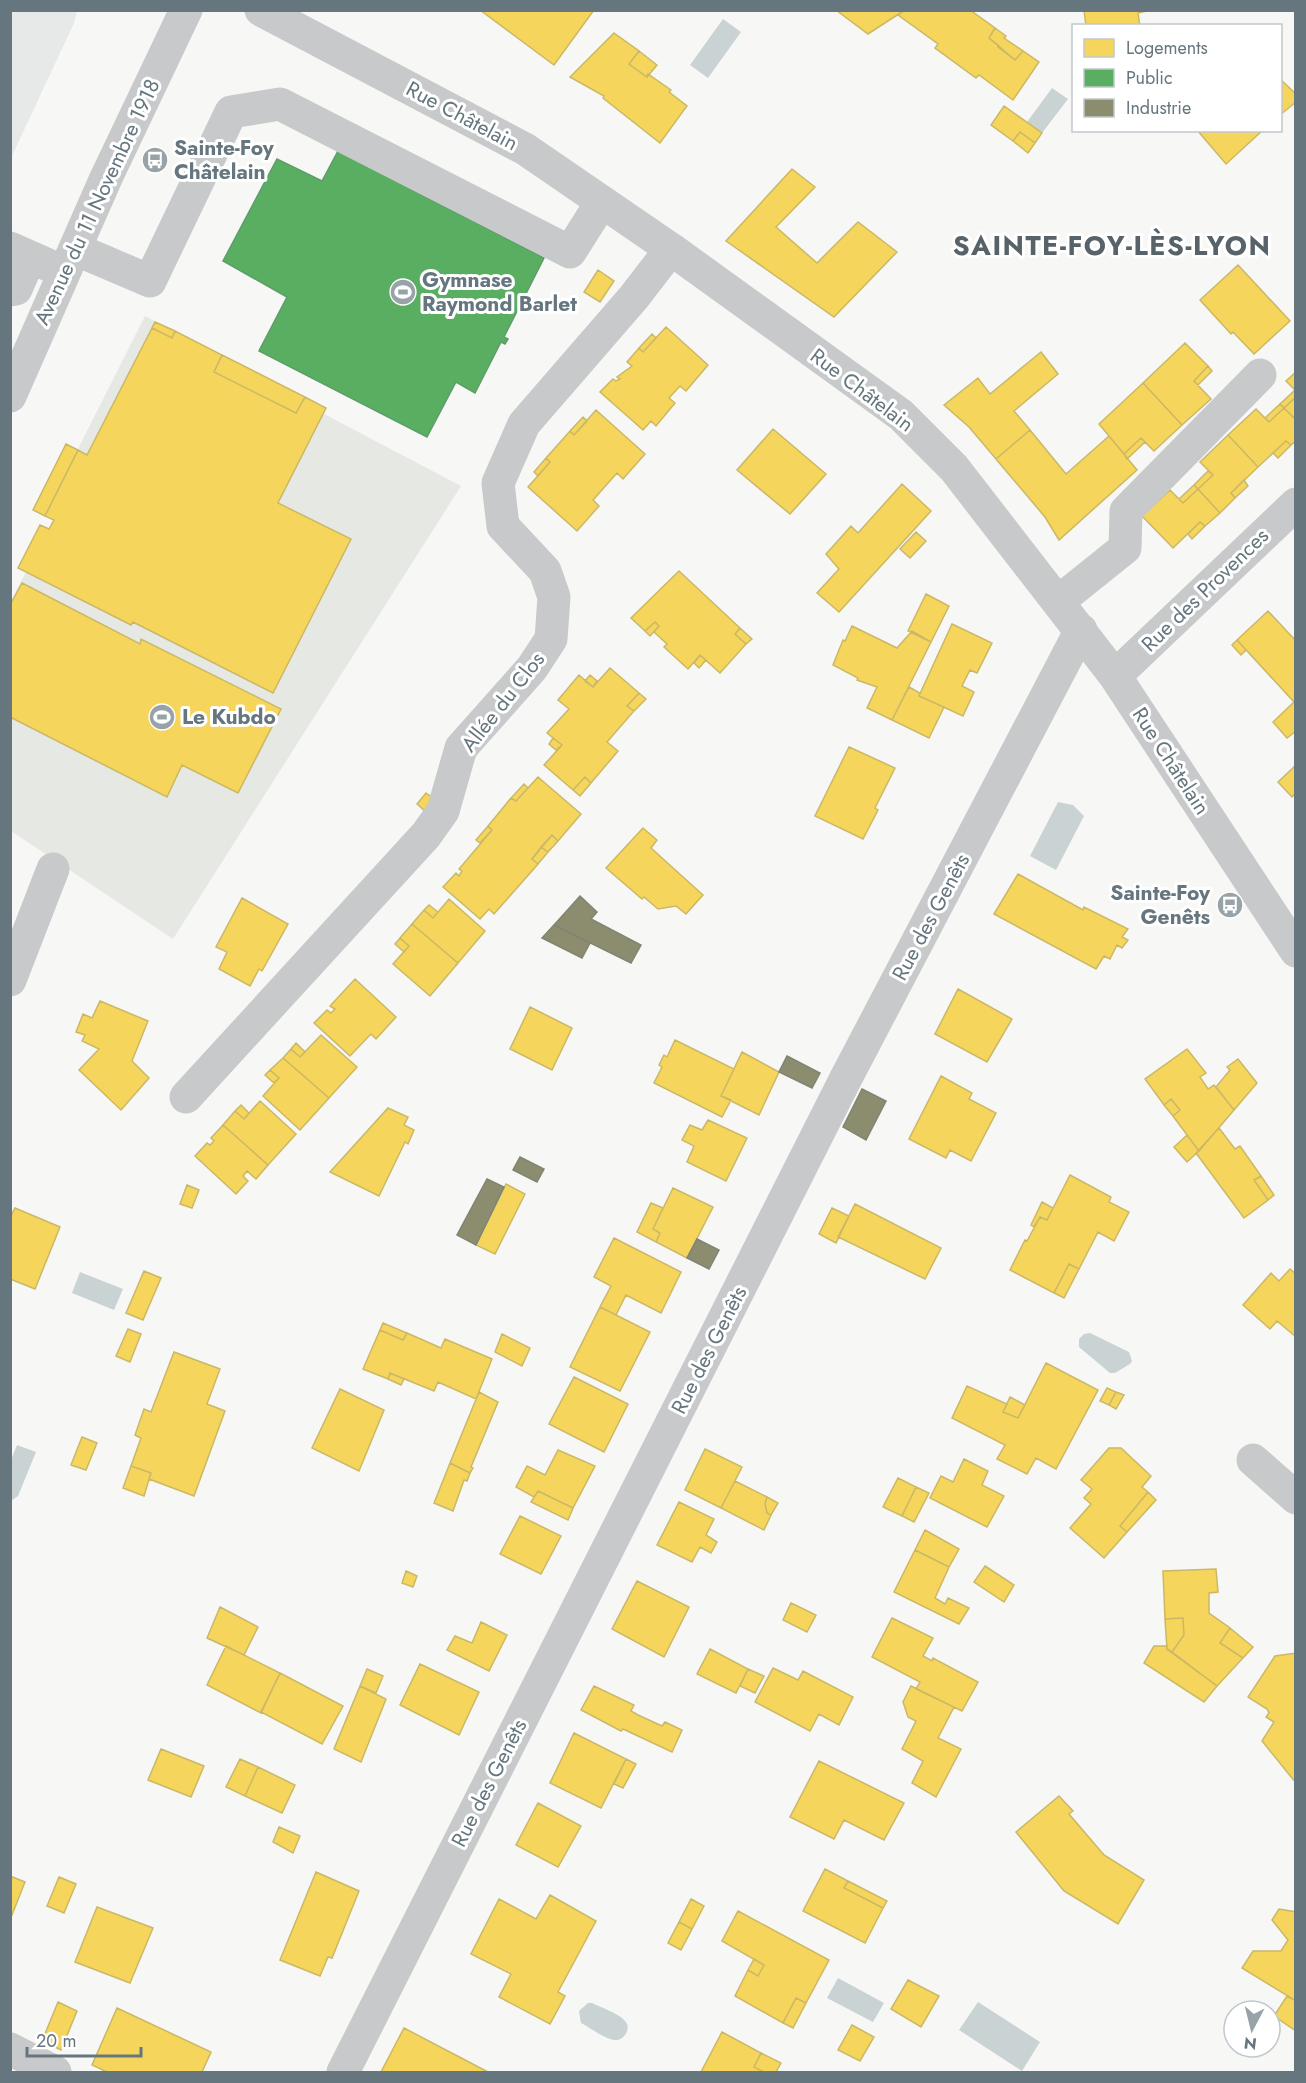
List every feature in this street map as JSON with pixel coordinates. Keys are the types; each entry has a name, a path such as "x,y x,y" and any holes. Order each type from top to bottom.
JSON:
{"street":[{"name":"Avenue du 11 Novembre 1918","path":"11,391 106,178 186,10"},
{"name":"Rue Châtelain","path":"261,10 525,149 671,249 901,415 954,468 1115,676 1296,951"},
{"path":"10,290 16,289 20,252 69,260 150,281 231,112 280,104 570,252 601,203"},
{"name":"Allée du Clos","path":"186,1097 426,835 443,811 461,748 532,668 551,639 554,597 545,571 503,526 498,483 524,424 634,297 671,249"},
{"path":"1059,601 1125,548 1126,511 1260,375"},
{"name":"Rue des Provences","path":"1115,676 1296,504"},
{"name":"Rue des Genêts","path":"343,2073 846,1078 1081,630"},
{"path":"10,980 53,868"},
{"path":"1253,1460 1296,1498"},
{"path":"10,2049 56,2073"}],"shaded area":[{"path":"11,10 77,11 74,23 11,158"},
{"path":"723,19 741,32 708,78 690,65"},
{"path":"1052,88 1068,99 1042,133 1027,122"},
{"name":"Le Kubdo","path":"145,316 326,408 324,414 461,486 173,939 11,831 10,603 26,572 18,568 49,529 53,520 33,510 66,444 78,449"},
{"path":"1058,802 1073,805 1084,816 1056,870 1030,856"},
{"path":"80,1272 123,1289 114,1310 72,1293"},
{"path":"1090,1333 1129,1352 1132,1361 1130,1364 1115,1373 1110,1373 1079,1347 1079,1339 1084,1334"},
{"path":"17,1445 36,1452 18,1496 11,1501 11,1460"},
{"path":"838,1978 884,2003 873,2022 827,1998"},
{"path":"978,2002 1040,2042 1022,2071 959,2030"},
{"path":"588,2003 622,2018 628,2027 624,2036 618,2040 611,2039 581,2023 579,2011"}],"building: Logements":[{"path":"480,10 594,10 554,65"},
{"path":"836,10 905,10 868,34"},
{"path":"905,10 970,10 995,28 989,38 1015,60 1023,51 1039,62 1013,100 979,75 976,78 935,48 938,44 898,15"},
{"path":"1084,10 1151,10 1138,13 1140,24 1086,24"},
{"path":"995,28 1006,36 1004,38 1023,51 1015,60 989,38"},
{"path":"614,33 639,51 629,64 671,90 669,92 687,106 660,143 603,98 604,96 570,77"},
{"path":"639,51 657,65 647,77 629,64"},
{"path":"1282,81 1296,94 1296,102 1282,113"},
{"path":"1004,106 1042,133 1035,143 1020,132 1013,141 991,125"},
{"path":"1020,132 1035,143 1028,153 1013,141"},
{"path":"1199,132 1261,132 1226,164"},
{"path":"792,169 815,187 776,227 817,263 858,222 897,252 834,317 726,241"},
{"path":"1238,265 1290,321 1254,354 1233,332 1231,334 1200,300"},
{"path":"598,270 614,281 600,302 584,292"},
{"path":"155,322 175,331 172,338 152,328"},
{"path":"666,327 708,365 686,391 680,386 669,398 675,403 656,426 651,421 643,430 600,392 613,379 616,381 620,379 617,377 632,366 627,362 639,348 643,352"},
{"path":"152,328 172,338 175,331 222,355 214,372 296,413 305,397 326,408 278,503 351,539 273,693 133,622 131,625 18,568 40,525 49,529 54,520 45,516 78,450 87,455"},
{"path":"652,334 656,338 643,352 639,348"},
{"path":"1185,343 1208,366 1194,381 1211,399 1182,425 1143,383"},
{"path":"1041,352 1058,374 1014,411 1030,430 996,459 969,427 944,405 978,378 990,394"},
{"path":"222,355 305,397 296,413 214,372"},
{"path":"1208,366 1212,371 1198,385 1194,381"},
{"path":"1296,372 1296,391 1286,381"},
{"path":"1143,383 1182,425 1154,451 1141,438 1124,454 1099,424"},
{"path":"1295,390 1296,397 1284,408 1280,404"},
{"path":"1296,397 1296,420 1284,408"},
{"path":"1280,404 1284,408 1269,422 1265,418"},
{"path":"1284,408 1296,420 1296,441 1291,445 1286,441 1258,467 1228,435 1256,409 1269,422"},
{"path":"596,410 645,454 623,479 617,473 593,500 599,506 577,531 528,487 550,462 546,458 570,431 574,435"},
{"path":"583,417 587,421 574,435 570,431"},
{"path":"773,429 826,474 790,514 737,470"},
{"path":"1030,430 1066,474 1109,436 1137,470 1059,540 1045,517 996,459"},
{"path":"1228,435 1258,467 1231,493 1235,498 1220,513 1198,489 1213,475 1200,462"},
{"path":"1141,438 1145,442 1127,459 1124,454"},
{"path":"1286,441 1291,445 1278,458 1273,453"},
{"path":"66,444 78,450 45,516 33,510"},
{"path":"546,458 550,462 538,476 534,472"},
{"path":"1208,471 1213,475 1198,489 1194,485"},
{"path":"1244,480 1248,486 1235,498 1231,493"},
{"path":"902,484 931,511 839,612 817,593 839,569 826,554 851,526 858,533"},
{"path":"1194,485 1198,489 1183,503 1179,499"},
{"path":"1198,489 1220,513 1205,526 1200,522 1173,548 1142,516 1170,490 1183,503"},
{"path":"1200,522 1205,526 1192,539 1188,534"},
{"path":"916,532 926,541 910,558 900,549"},
{"path":"679,571 740,628 735,634 746,644 720,673 700,655 688,669 664,647 667,644 654,632 659,626 655,622 645,631 631,618"},
{"path":"22,583 140,644 141,639 281,709 238,793 182,765 167,797 10,717 10,605"},
{"path":"926,594 949,606 931,642 908,631"},
{"path":"1268,611 1296,641 1296,731 1287,738 1273,722 1294,702 1237,640"},
{"path":"655,622 659,626 650,636 645,631"},
{"path":"952,624 992,643 977,673 970,670 962,686 974,692 963,716 919,696"},
{"path":"852,626 897,648 912,631 931,642 892,720 867,708 877,687 857,680 858,678 833,665 843,640 845,641"},
{"path":"740,628 752,639 746,644 735,634"},
{"path":"1237,640 1246,650 1241,655 1232,645"},
{"path":"700,655 706,660 699,668 694,663"},
{"path":"610,668 639,693 627,706 634,711 607,742 618,751 591,783 585,777 573,790 544,765 562,745 547,733 569,709 558,700 579,675 593,687"},
{"path":"590,675 597,681 593,687 585,681"},
{"path":"909,687 920,693 919,696 944,707 929,738 892,720"},
{"path":"639,693 646,699 634,711 627,706"},
{"path":"553,738 562,745 556,750 549,744"},
{"path":"849,747 895,768 863,839 815,816"},
{"path":"1296,765 1296,793 1292,797 1278,782"},
{"path":"538,777 581,814 558,841 552,835 532,859 538,864 494,914 489,909 480,919 443,887 456,873 459,876 462,871 459,869 492,830 488,826 511,798 516,801"},
{"path":"585,777 591,783 580,796 573,790"},
{"path":"524,784 528,788 516,801 511,798"},
{"path":"426,793 437,801 426,812 417,804"},
{"path":"488,826 492,830 480,843 476,840"},
{"path":"643,828 657,840 651,848 703,895 686,914 676,906 658,909 644,897 642,899 606,868"},
{"path":"552,835 558,841 548,852 541,847"},
{"path":"541,847 548,852 538,864 532,859"},
{"path":"1018,874 1083,910 1084,907 1128,929 1122,937 1128,940 1122,948 1117,945 1110,959 1104,956 1096,969 994,914"},
{"path":"242,898 288,924 262,971 259,969 250,986 219,969 227,952 216,947"},
{"path":"449,899 485,931 458,963 412,924 424,910 433,918"},
{"path":"429,905 438,912 433,918 424,910"},
{"path":"412,924 458,963 430,996 393,964 409,946 400,938"},
{"path":"400,938 409,946 404,952 395,944"},
{"path":"355,979 396,1017 376,1039 371,1034 350,1056 314,1023 327,1010 331,1013 335,1009 330,1006"},
{"path":"958,989 1012,1019 987,1062 935,1034"},
{"path":"100,1001 148,1021 132,1061 149,1078 121,1110 79,1070 99,1049 82,1041 85,1035 76,1032 83,1014 92,1018"},
{"path":"530,1007 572,1028 552,1070 510,1049"},
{"path":"321,1035 357,1067 329,1098 283,1058 291,1049 300,1057"},
{"path":"675,1040 734,1069 721,1096 731,1100 722,1117 654,1083 662,1067 659,1065 664,1055 667,1057"},
{"path":"296,1043 305,1052 300,1057 291,1049"},
{"path":"1187,1049 1206,1073 1200,1077 1208,1089 1214,1085 1234,1110 1199,1151 1173,1116 1180,1110 1171,1099 1164,1105 1145,1079"},
{"path":"742,1052 779,1072 759,1115 721,1096"},
{"path":"283,1058 329,1098 300,1130 263,1096 279,1078 270,1070"},
{"path":"1238,1059 1257,1083 1234,1110 1216,1087 1230,1070 1227,1067"},
{"path":"270,1070 279,1078 274,1083 265,1075"},
{"path":"941,1076 972,1093 969,1099 996,1113 971,1161 950,1150 946,1158 909,1139"},
{"path":"1171,1099 1180,1110 1173,1116 1164,1105"},
{"path":"260,1101 296,1134 268,1165 223,1125 235,1111 244,1119"},
{"path":"241,1105 249,1113 244,1119 235,1111"},
{"path":"388,1108 408,1117 404,1125 414,1130 408,1144 405,1142 379,1196 330,1172"},
{"path":"708,1120 747,1138 726,1181 687,1162 694,1146 682,1140 690,1125 702,1130"},
{"path":"223,1125 268,1165 256,1179 247,1171 243,1176 248,1181 236,1194 195,1156 207,1143 210,1145 214,1141 211,1138"},
{"path":"1219,1128 1235,1149 1240,1146 1261,1176 1254,1180 1268,1200 1244,1218 1196,1153"},
{"path":"1187,1135 1199,1151 1187,1162 1174,1147"},
{"path":"1070,1175 1111,1197 1109,1202 1129,1212 1114,1241 1098,1232 1079,1269 1069,1264 1054,1293 1010,1270 1040,1217 1047,1220"},
{"path":"1261,1176 1274,1195 1268,1200 1254,1180"},
{"path":"506,1184 525,1194 495,1254 476,1245"},
{"path":"187,1185 199,1190 192,1208 180,1204"},
{"path":"673,1188 713,1207 687,1258 656,1242 660,1233 653,1229"},
{"path":"1042,1202 1053,1208 1047,1220 1040,1217 1034,1227 1031,1225"},
{"path":"651,1203 663,1208 653,1229 660,1233 656,1242 637,1232"},
{"path":"855,1204 941,1248 925,1279 838,1237"},
{"path":"15,1208 60,1227 35,1289 10,1279 10,1218"},
{"path":"832,1208 849,1216 836,1243 819,1234"},
{"path":"614,1238 681,1272 661,1313 626,1295 616,1315 600,1307 611,1286 594,1277"},
{"path":"1069,1264 1079,1269 1064,1298 1054,1293"},
{"path":"1290,1269 1296,1274 1296,1337 1277,1321 1270,1329 1243,1305 1271,1273 1279,1281"},
{"path":"144,1271 161,1278 143,1320 126,1313"},
{"path":"600,1307 650,1332 620,1391 570,1367"},
{"path":"383,1323 407,1333 403,1340 380,1330"},
{"path":"128,1329 141,1334 130,1362 116,1356"},
{"path":"380,1330 403,1340 407,1333 441,1348 445,1339 492,1359 476,1399 438,1382 434,1391 390,1373 388,1379 363,1369"},
{"path":"502,1334 530,1348 522,1366 495,1352"},
{"path":"174,1352 220,1369 207,1404 225,1411 194,1496 149,1479 151,1473 131,1466 141,1438 135,1435 144,1409 151,1412"},
{"path":"1046,1363 1098,1390 1056,1469 1036,1458 1027,1474 997,1459 1005,1445 952,1418 967,1386 1007,1404 1003,1412 1018,1418"},
{"path":"390,1373 404,1379 401,1385 388,1379"},
{"path":"574,1377 628,1404 604,1452 549,1424"},
{"path":"1107,1388 1116,1392 1109,1405 1100,1401"},
{"path":"340,1389 384,1410 359,1471 312,1448"},
{"path":"479,1392 498,1402 470,1473 450,1463"},
{"path":"1116,1392 1124,1395 1116,1409 1109,1405"},
{"path":"1010,1397 1025,1405 1018,1418 1003,1412"},
{"path":"82,1437 97,1443 86,1470 71,1465"},
{"path":"1109,1448 1121,1448 1151,1476 1142,1487 1148,1492 1120,1526 1127,1532 1104,1558 1070,1528 1091,1504 1084,1498 1092,1489 1081,1480"},
{"path":"705,1449 742,1467 721,1508 685,1490"},
{"path":"558,1450 595,1466 573,1508 538,1491 534,1497 516,1487 527,1466 545,1475"},
{"path":"964,1459 988,1471 982,1485 1004,1496 987,1527 930,1498 941,1476 953,1482"},
{"path":"450,1463 470,1473 467,1481 464,1480 453,1511 434,1503"},
{"path":"131,1466 151,1473 144,1496 123,1488"},
{"path":"898,1478 916,1487 902,1516 883,1507"},
{"path":"735,1481 767,1497 765,1504 767,1513 771,1515 764,1530 721,1508"},
{"path":"916,1487 929,1493 914,1522 902,1516"},
{"path":"538,1491 573,1508 568,1520 531,1502"},
{"path":"1148,1492 1156,1500 1127,1532 1120,1526"},
{"path":"767,1497 778,1503 771,1515 767,1513 765,1504"},
{"path":"679,1502 714,1519 706,1535 717,1542 711,1553 700,1547 692,1562 657,1545"},
{"path":"520,1516 561,1536 541,1574 500,1554"},
{"path":"925,1530 959,1549 949,1567 915,1550"},
{"path":"915,1550 949,1567 935,1598 945,1604 948,1598 969,1608 959,1624 894,1592"},
{"path":"985,1566 1014,1585 1004,1602 974,1582"},
{"path":"1216,1569 1218,1592 1209,1593 1209,1613 1230,1628 1220,1643 1243,1658 1217,1686 1172,1652 1184,1635 1183,1618 1165,1619 1163,1571"},
{"path":"406,1571 417,1576 413,1587 402,1583"},
{"path":"637,1581 689,1607 664,1657 612,1629"},
{"path":"791,1603 816,1615 807,1632 783,1620"},
{"path":"220,1607 258,1627 244,1655 207,1638"},
{"path":"892,1618 933,1638 923,1656 932,1661 933,1658 978,1682 962,1711 916,1689 920,1682 872,1657"},
{"path":"1183,1618 1184,1635 1172,1652 1167,1649 1165,1619"},
{"path":"481,1622 507,1635 489,1671 447,1650 455,1636 472,1643"},
{"path":"1230,1628 1253,1647 1243,1658 1220,1643"},
{"path":"226,1646 280,1673 261,1713 207,1685"},
{"path":"1154,1646 1167,1646 1167,1649 1217,1686 1204,1702 1144,1663"},
{"path":"710,1649 748,1669 736,1693 697,1674"},
{"path":"1296,1653 1296,1783 1262,1741 1274,1722 1266,1717 1269,1713 1267,1709 1248,1697 1275,1656"},
{"path":"420,1664 479,1692 459,1735 400,1705"},
{"path":"773,1668 798,1680 803,1671 853,1697 839,1725 819,1714 810,1731 755,1702"},
{"path":"367,1669 383,1676 376,1693 360,1686"},
{"path":"748,1669 764,1676 755,1693 740,1686"},
{"path":"280,1673 343,1706 322,1744 261,1712"},
{"path":"360,1686 386,1699 361,1762 334,1749"},
{"path":"594,1686 634,1705 631,1711 638,1715 662,1726 665,1722 682,1730 672,1752 623,1729 621,1731 581,1710"},
{"path":"911,1686 954,1707 938,1738 961,1749 936,1797 912,1783 923,1761 902,1749 916,1721 908,1717 903,1702"},
{"path":"574,1733 626,1759 601,1808 550,1783"},
{"path":"161,1749 204,1766 191,1797 148,1780"},
{"path":"240,1759 258,1767 245,1796 226,1787"},
{"path":"626,1759 636,1764 623,1788 614,1784"},
{"path":"819,1761 904,1803 884,1840 844,1820 834,1839 790,1817"},
{"path":"258,1767 295,1785 282,1813 245,1796"},
{"path":"1059,1796 1073,1811 1069,1814 1104,1855 1144,1880 1118,1924 1064,1891 1016,1832"},
{"path":"538,1803 581,1826 558,1867 516,1845"},
{"path":"279,1827 300,1836 293,1853 273,1842"},
{"path":"825,1869 848,1881 844,1888 883,1908 865,1943 803,1911"},
{"path":"316,1872 359,1891 332,1958 328,1957 320,1976 280,1960"},
{"path":"10,1876 25,1882 10,1920"},
{"path":"59,1877 76,1884 64,1913 47,1906"},
{"path":"848,1881 887,1901 883,1908 844,1888"},
{"path":"550,1895 596,1921 558,1992 565,1996 550,2024 499,1997 511,1974 471,1954 499,1899 536,1919"},
{"path":"691,1899 704,1906 692,1929 679,1922"},
{"path":"97,1907 153,1928 130,1983 75,1962"},
{"path":"1279,1909 1296,1912 1296,2001 1242,1968 1253,1951 1281,1951 1288,1940 1272,1920"},
{"path":"738,1911 829,1960 806,2003 796,1998 783,2023 735,1996 748,1970 758,1976 764,1965 722,1941"},
{"path":"679,1922 692,1929 681,1950 668,1943"},
{"path":"754,1959 764,1965 758,1976 748,1970"},
{"path":"908,1980 939,1996 921,2027 891,2009"},
{"path":"1287,1996 1296,2001 1296,2031 1282,2021 1282,2004"},
{"path":"796,1998 806,2003 793,2028 783,2023"},
{"path":"58,2002 77,2011 61,2050 42,2041"},
{"path":"117,2008 211,2052 202,2072 107,2072 92,2065"},
{"path":"852,2025 874,2037 860,2061 838,2050"},
{"path":"404,2028 488,2072 381,2072"},
{"path":"722,2032 761,2053 754,2067 764,2072 701,2072"},
{"path":"761,2053 781,2063 776,2072 764,2072 754,2067"}],"building: Public":[{"name":"Gymnase Raymond Barlet","path":"338,151 544,258 504,337 508,339 505,344 501,342 475,393 456,382 427,437 259,351 287,297 223,261 277,159 322,181"}],"building: Industrie":[{"path":"580,896 597,912 591,919 641,945 631,963 554,925"},
{"path":"554,925 590,943 582,958 542,938"},
{"path":"787,1056 820,1073 812,1088 779,1072"},
{"path":"862,1089 886,1101 866,1140 843,1127"},
{"path":"520,1157 544,1169 537,1182 513,1170"},
{"path":"487,1179 504,1187 476,1245 457,1235"},
{"path":"697,1239 719,1250 709,1269 687,1258"}],"place":[{"name":"Sainte-Foy Châtelain","path":"155,160"},
{"name":"Gymnase Raymond Barlet","path":"403,292"},
{"name":"Le Kubdo","path":"162,717"},
{"name":"Sainte-Foy Genêts","path":"1230,905"}],"district":[{"name":"SAINTE-FOY-LÈS-LYON","path":"1112,246"}]}
